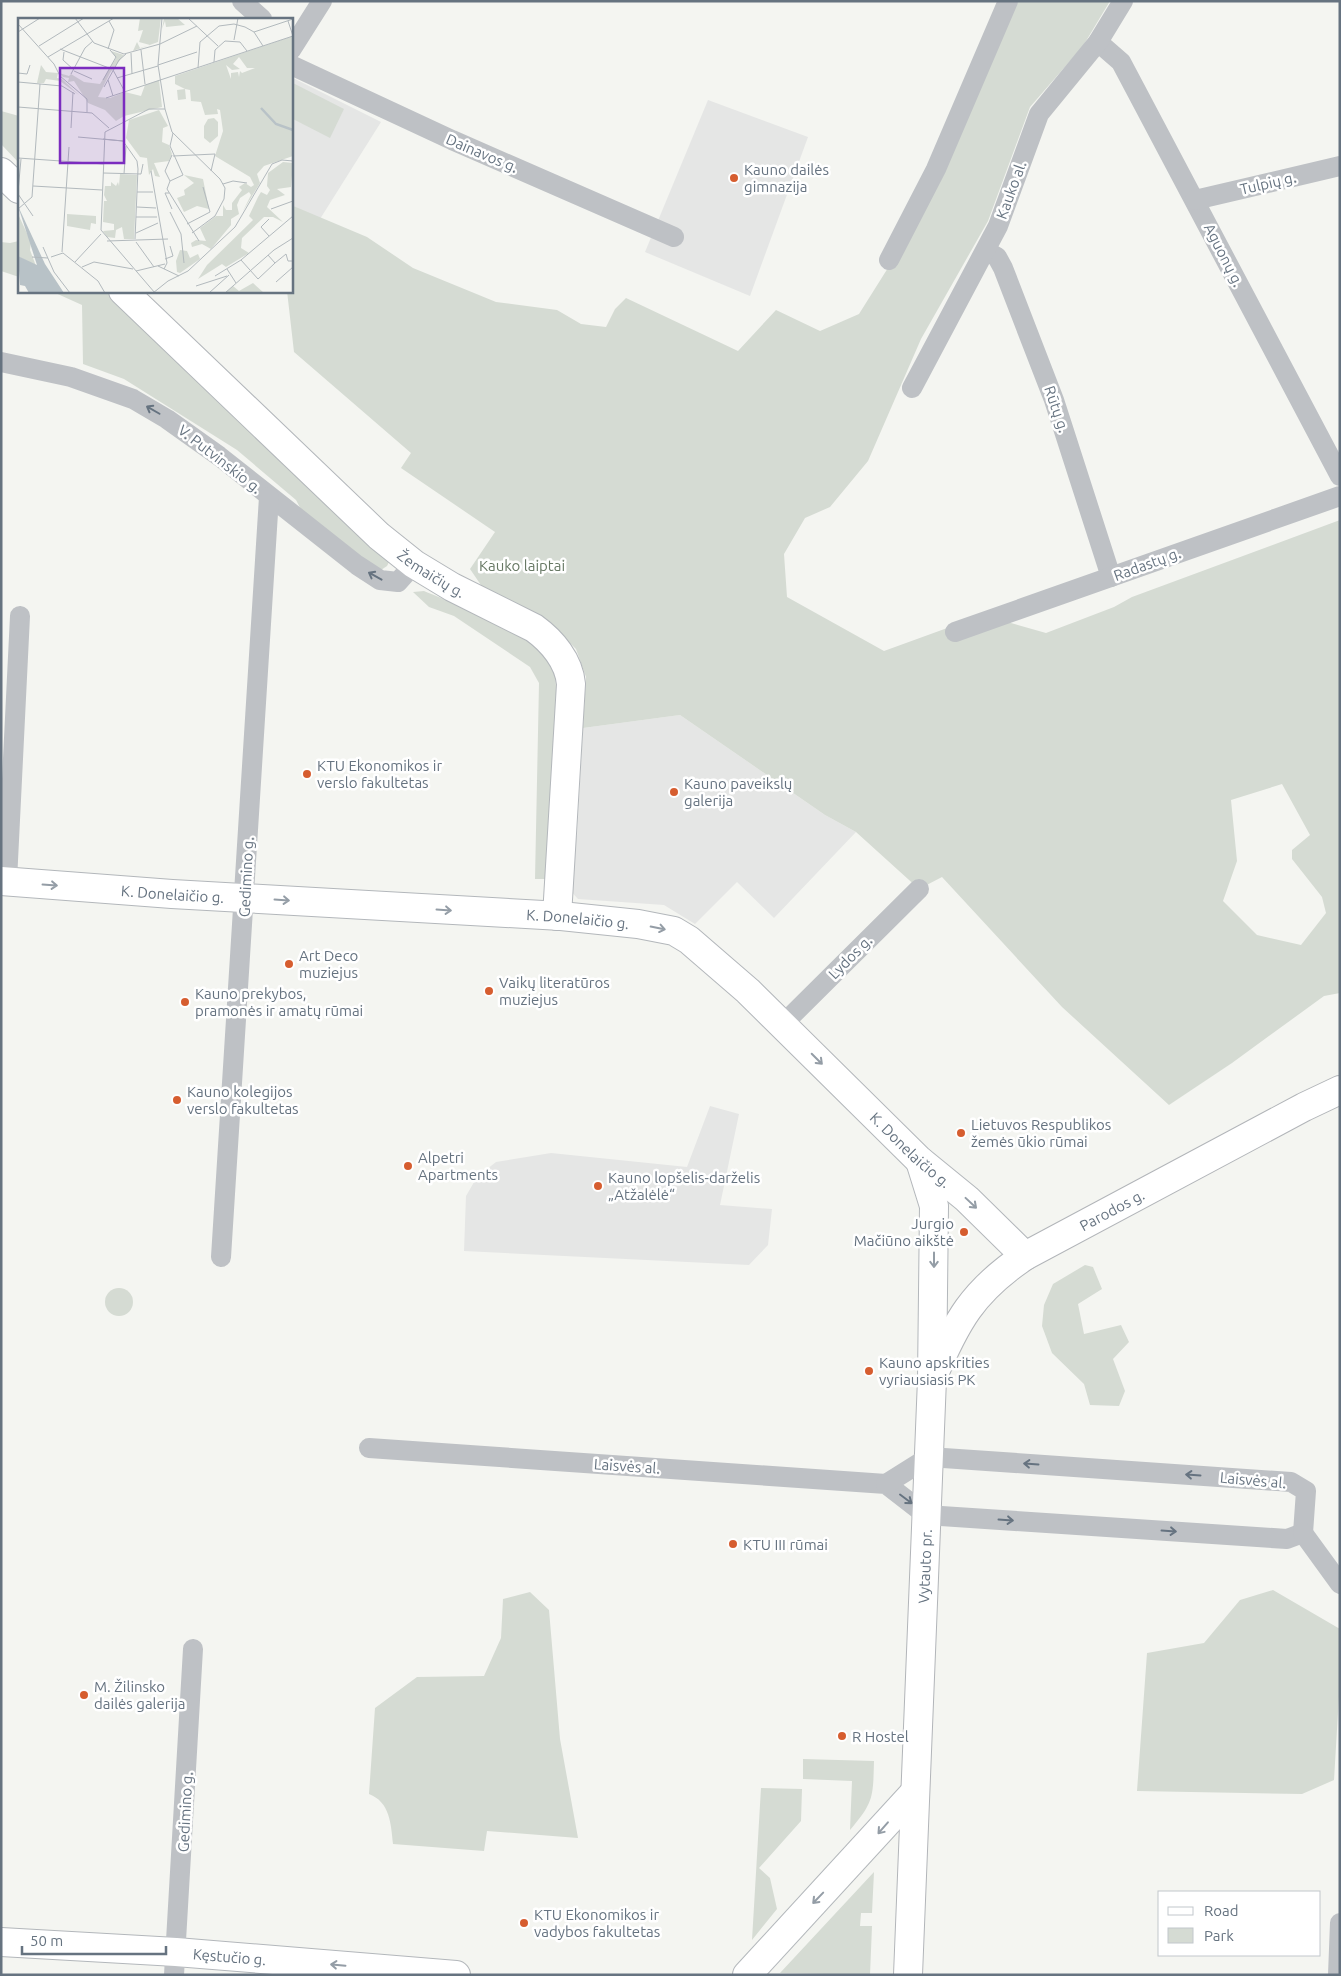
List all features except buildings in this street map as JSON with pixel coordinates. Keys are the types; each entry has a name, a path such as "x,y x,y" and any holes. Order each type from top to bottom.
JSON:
{"street":[{"path":"242,1 261,18"},
{"path":"292,46 322,1"},
{"path":"889,260 936,169 1008,1"},
{"name":"Kauko al.","path":"912,388 998,226 1039,114 1098,42 1122,1"},
{"name":"Aguonų g.","path":"1098,42 1121,62 1196,200 1340,476"},
{"name":"Dainavos g.","path":"292,65 452,140 674,237"},
{"name":"Tulpių g.","path":"1196,200 1340,166"},
{"path":"1,172 18,188"},
{"name":"Rūtų g.","path":"986,251 997,257 1003,268 1054,400 1111,577"},
{"name":"Žemaičių g.","path":"124,292 379,536 414,564 452,587 534,628 544,636 566,663 572,684 557,916"},
{"name":"V. Putvinskio g.","path":"1,362 71,377 133,399 167,419 219,456 357,565 380,580 398,582 414,564"},
{"name":"Radastų g.","path":"955,632 1340,496"},
{"name":"Gedimino g.","path":"221,1257 269,497"},
{"path":"4,881 20,616"},
{"name":"K. Donelaičio g.","path":"4,881 557,916 638,924 674,931 689,940 712,959 920,1161 967,1200 1026,1256"},
{"name":"Lydos g.","path":"782,1025 919,889"},
{"name":"Parodos g.","path":"932,1378 946,1344 978,1294 1001,1272 1026,1256 1304,1107 1340,1090"},
{"name":"Vytauto pr.","path":"908,1975 932,1378 934,1206 920,1161"},
{"name":"Laisvės al.","path":"369,1448 886,1484"},
{"path":"928,1457 886,1484 926,1514 1288,1539 1303,1533 1340,1584"},
{"name":"Laisvės al.","path":"928,1457 1291,1482 1306,1491 1303,1533"},
{"name":"Gedimino g.","path":"175,1963 193,1649"},
{"path":"747,1975 915,1792"},
{"path":"1338,1975 1340,1923"},
{"name":"Kęstučio g.","path":"1,1942 175,1963 456,1975"}],"shaded area":[{"path":"292,78 381,122 320,219 292,205"},
{"name":"Kauno dailės gimnazija","path":"708,100 808,137 750,296 645,252"},
{"path":"680,715 825,815 856,832 774,918 737,882 695,924 664,905 578,899 567,887 572,837 577,836 583,728"},
{"name":"Kauno lopšelis-darželis „Atžalėlė“","path":"710,1106 739,1114 720,1205 772,1209 768,1245 749,1265 464,1251 466,1196 477,1177 496,1162 551,1153 687,1167"}],"green space":[{"name":"Kauko laiptai","path":"1018,1 1110,1 1083,46 1030,107 988,221 921,339 868,461 830,507 805,518 784,554 787,597 884,651 983,615 1046,633 1114,607 1132,597 1340,520 1340,993 1324,996 1232,1063 1169,1105 1062,1007 942,877 919,889 856,832 825,815 680,715 583,728 586,677 576,649 567,640 538,620 485,591 470,569 495,532 401,468 411,453 294,352 287,292 292,292 292,205 367,237 413,268 496,302 557,310 581,324 606,327 615,309 626,298 738,351 776,310 820,331 859,314 920,217","holes":["1282,784 1310,835 1292,850 1292,859 1322,897 1326,913 1301,945 1257,935 1223,901 1237,861 1231,800"]},
{"path":"292,83 344,109 330,138 292,119"},
{"path":"1,111 18,116 18,162 1,144"},
{"path":"18,241 18,277 1,271 1,242"},
{"path":"53,292 106,292 255,435 390,560 387,566 381,570 306,519 296,500 237,450 124,379 83,364 82,305"},
{"path":"424,591 490,620 526,640 548,659 553,667 556,695 546,879 535,879 539,683 530,667 454,616 429,607 413,592"},
{"path":"1085,1265 1093,1267 1102,1289 1078,1304 1084,1334 1121,1325 1129,1342 1113,1359 1125,1391 1119,1406 1090,1405 1084,1384 1052,1353 1042,1326 1044,1305 1053,1284"},
{"path":"119,1288 129,1292 133,1302 129,1312 119,1316 109,1312 105,1302 109,1292"},
{"path":"1273,1590 1340,1629 1340,1679 1334,1780 1302,1794 1137,1791 1147,1653 1204,1643 1240,1600"},
{"path":"530,1592 549,1610 560,1739 578,1838 487,1831 484,1851 393,1844 388,1814 381,1802 369,1794 375,1708 417,1677 484,1676 501,1638 503,1599"},
{"path":"803,1759 874,1761 871,1798 864,1812 850,1830 852,1781 803,1779"},
{"path":"761,1788 802,1789 801,1821 759,1868 770,1878 777,1909 752,1940"},
{"path":"874,1872 872,1913 861,1913 860,1926 872,1926 870,1975 780,1973"}],"place":[{"name":"Kauno dailės gimnazija","path":"734,178"},
{"name":"KTU Ekonomikos ir verslo fakultetas","path":"307,774"},
{"name":"Kauno paveikslų galerija","path":"674,792"},
{"name":"Art Deco muziejus","path":"289,964"},
{"name":"Vaikų literatūros muziejus","path":"489,991"},
{"name":"Kauno prekybos, pramonės ir amatų rūmai","path":"185,1002"},
{"name":"Kauno kolegijos verslo fakultetas","path":"177,1100"},
{"name":"Lietuvos Respublikos žemės ūkio rūmai","path":"961,1133"},
{"name":"Alpetri Apartments","path":"408,1166"},
{"name":"Kauno lopšelis-darželis „Atžalėlė“","path":"598,1186"},
{"name":"Jurgio Mačiūno aikštė","path":"964,1232"},
{"name":"Kauno apskrities vyriausiasis PK","path":"869,1371"},
{"name":"KTU III rūmai","path":"733,1544"},
{"name":"M. Žilinsko dailės galerija","path":"84,1695"},
{"name":"R Hostel","path":"842,1736"},
{"name":"KTU Ekonomikos ir vadybos fakultetas","path":"524,1923"}]}
